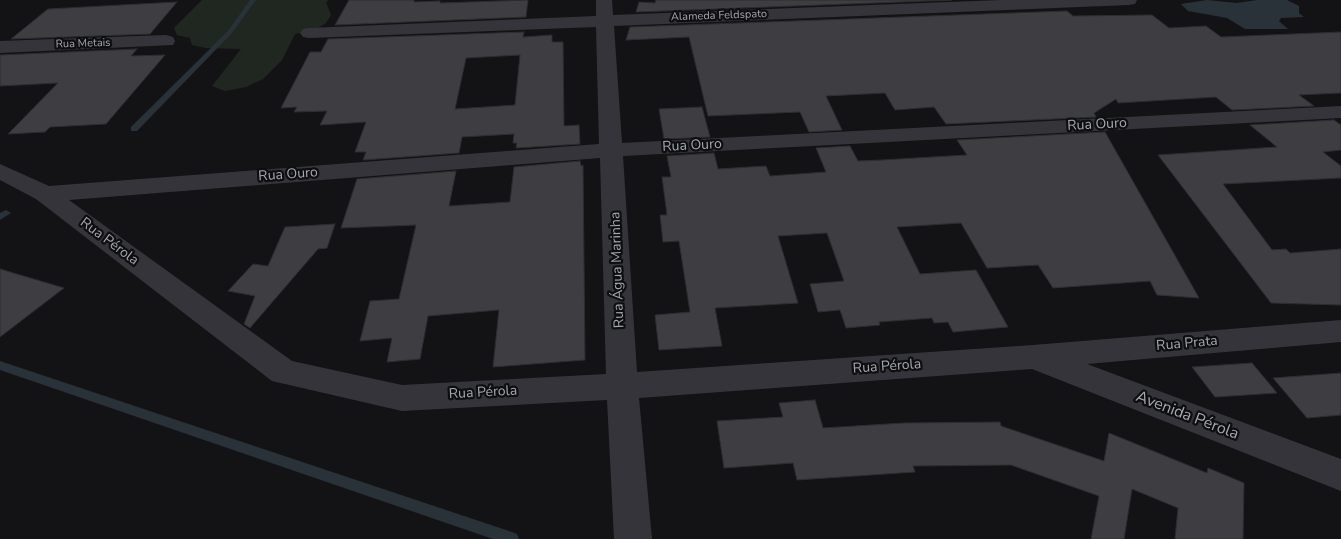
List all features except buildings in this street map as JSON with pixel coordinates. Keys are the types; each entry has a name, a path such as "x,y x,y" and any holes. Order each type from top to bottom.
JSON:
{"street":[{"name":"Alameda Feldspato","path":"309,34 604,10 1129,0"},
{"name":"Rua Água Marinha","path":"604,10 613,150 622,386 633,539"},
{"name":"Rua Metais","path":"0,48 166,41"},
{"name":"Rua Ouro","path":"45,194 613,150 1341,112"},
{"name":"Rua Pérola","path":"0,171 45,194 283,372 402,398 622,386 1033,356"},
{"name":"Rua Prata","path":"1033,356 1341,331"},
{"name":"Avenida Pérola","path":"1033,356 1341,475"}],"shaded area":[{"path":"202,0 329,0 326,2 331,15 326,23 313,31 295,34 282,60 263,79 246,87 225,91 212,86 241,49 205,48 192,45 190,38 177,35 174,28"},
{"path":"1207,0 1237,3 1257,0 1287,0 1299,6 1299,13 1304,17 1281,18 1279,21 1288,29 1245,29 1227,18 1188,11 1181,4"}],"waterway":[{"path":"134,129 230,32 253,0"},
{"path":"0,217 6,213"},
{"path":"0,365 512,539"}]}
